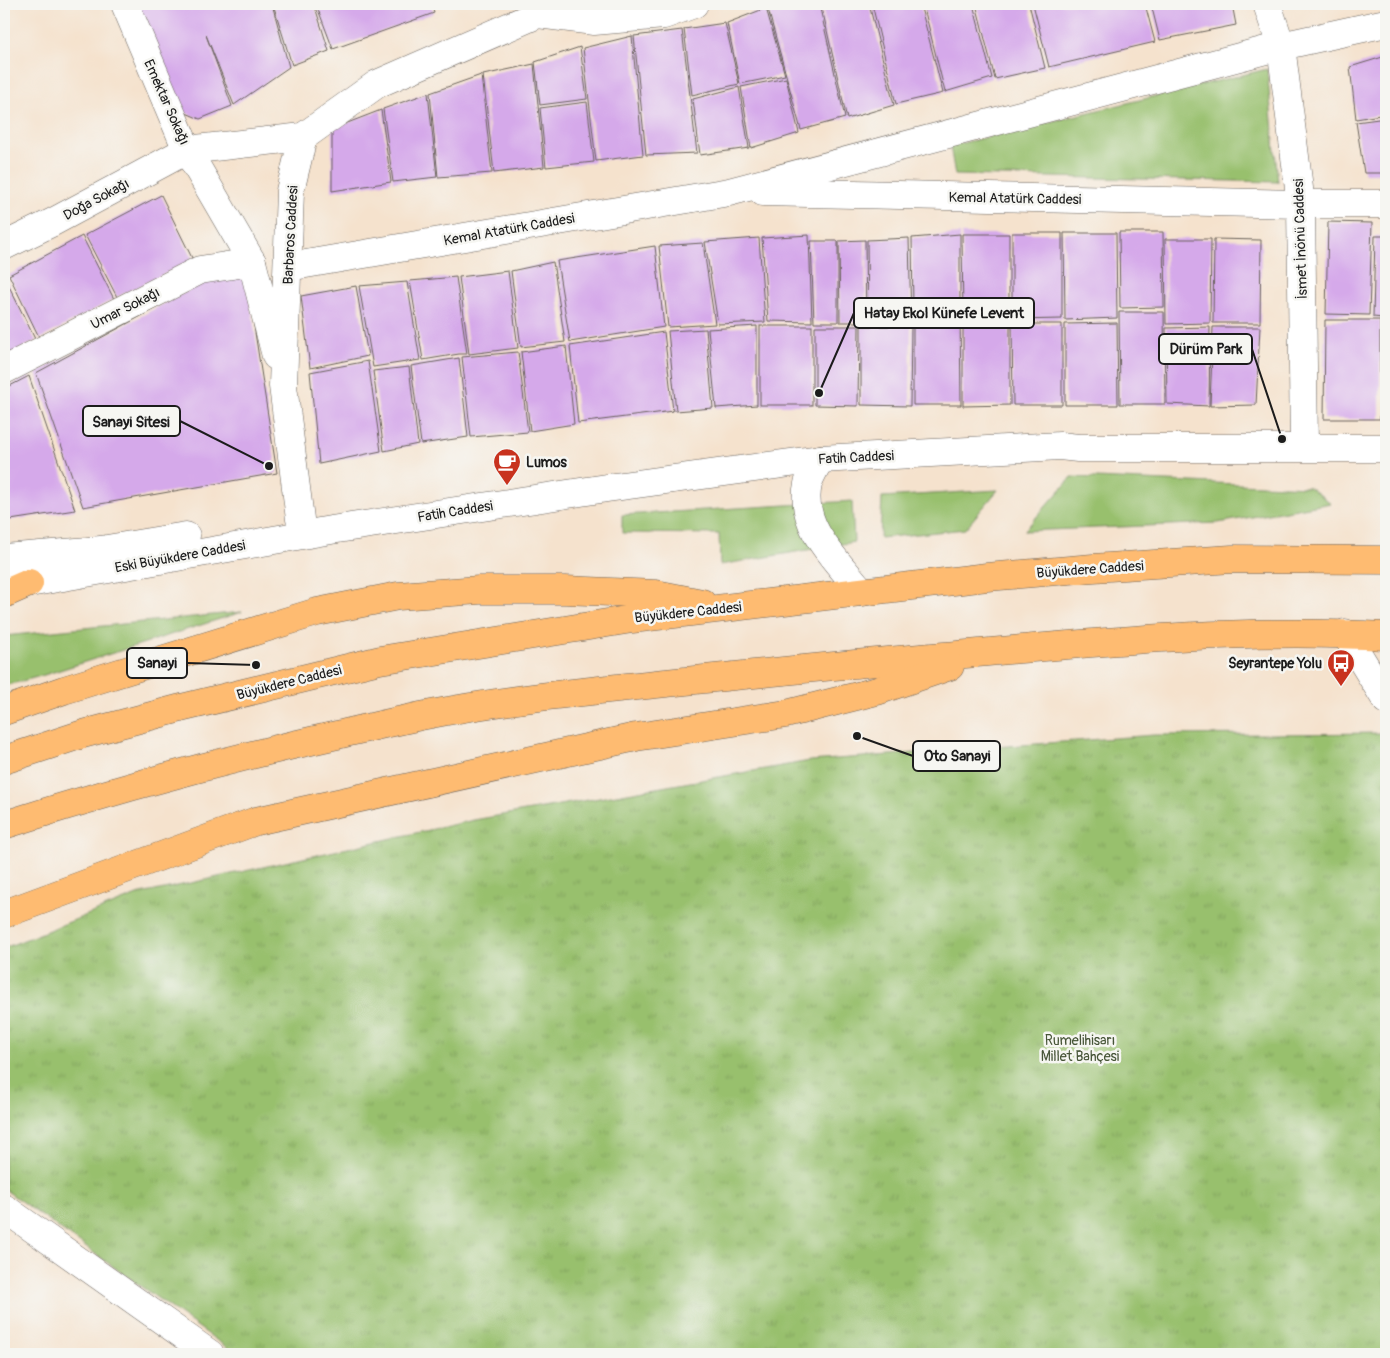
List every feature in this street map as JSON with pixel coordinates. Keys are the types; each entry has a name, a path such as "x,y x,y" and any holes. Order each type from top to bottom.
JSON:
{"main road":[{"name":"Büyükdere Caddesi","path":"4,760 83,734 380,660 622,620 987,577 1093,568 1232,559 1386,560"},
{"path":"4,594 16,584"},
{"path":"4,711 136,667 317,612 398,596 479,590 565,590 656,594 728,608"},
{"path":"4,825 194,769 426,715 556,695 727,676 990,652 1187,637 1345,633 1386,636"},
{"path":"4,914 256,820 636,737 786,714 877,691 990,652"}],"street":[{"name":"Emektar Sokağı","path":"125,4 187,150 303,137"},
{"path":"303,137 377,84 542,9 594,21 664,15 694,4"},
{"name":"İsmet İnönü Caddesi","path":"1267,4 1281,46 1301,204 1304,447"},
{"name":"Kemal Atatürk Caddesi","path":"288,267 729,192 1281,46 1386,23"},
{"name":"Barbaros Caddesi","path":"300,519 283,386 290,191 303,137"},
{"name":"Doğa Sokağı","path":"4,246 53,222 187,150"},
{"path":"187,150 252,262 283,386"},
{"name":"Kemal Atatürk Caddesi","path":"729,192 1301,204 1386,204"},
{"name":"Umar Sokağı","path":"4,370 200,270 252,262"},
{"name":"Fatih Caddesi","path":"331,530 607,488 820,459 1060,446 1078,448 1386,448"},
{"path":"820,459 808,484 808,513 818,537 862,592"},
{"path":"4,558 101,550 300,519 331,530"},
{"name":"Eski Büyükdere Caddesi","path":"16,584 331,530"},
{"path":"1345,633 1386,700"},
{"path":"4,1208 210,1354"}],"green space":[{"path":"1267,69 1278,182 955,175 950,146"},
{"path":"1072,477 1309,487 1331,503 1218,523 1024,531"},
{"path":"998,490 965,529 880,538 882,497"},
{"path":"852,501 854,542 720,565 719,534 622,533 622,515"},
{"path":"242,612 41,676 4,686 4,636"},
{"name":"Rumelihisarı Millet Bahçesi","path":"1386,733 1386,1354 236,1354 4,1189 4,948 137,895 474,820 810,761 1154,735"}],"building":[{"path":"132,4 272,4 289,67 234,105 206,35 232,106 200,119 179,110"},
{"path":"273,4 314,4 329,51 292,65"},
{"path":"316,4 431,4 434,13 333,49"},
{"path":"787,4 819,4 845,118 801,130 768,9"},
{"path":"821,4 869,4 894,105 847,119"},
{"path":"872,4 920,4 943,93 896,104"},
{"path":"923,4 973,4 992,78 945,92"},
{"path":"976,4 1029,4 1045,68 995,79"},
{"path":"1033,4 1145,4 1155,42 1049,67"},
{"path":"1151,4 1232,4 1236,25 1160,40"},
{"path":"766,8 785,75 740,84 727,23"},
{"path":"725,23 739,84 692,95 684,29"},
{"path":"682,30 697,153 646,155 634,36"},
{"path":"632,36 643,155 596,161 583,48"},
{"path":"580,47 587,99 540,105 535,62"},
{"path":"1386,56 1386,114 1356,119 1350,67"},
{"path":"534,64 544,167 494,173 483,75"},
{"path":"481,75 492,173 438,177 430,93"},
{"path":"786,78 799,133 751,148 741,87"},
{"path":"739,87 749,148 700,155 693,99"},
{"path":"428,93 437,177 393,182 383,109"},
{"path":"587,102 594,162 546,167 540,108"},
{"path":"381,110 391,182 332,191 332,129"},
{"path":"1386,118 1386,173 1364,173 1356,122"},
{"path":"161,195 193,260 117,297 85,235"},
{"path":"1328,222 1372,223 1369,315 1326,314"},
{"path":"1119,232 1163,232 1164,307 1120,308"},
{"path":"1012,233 1062,233 1062,319 1012,320"},
{"path":"1064,233 1116,233 1117,318 1065,320"},
{"path":"960,234 960,309 913,310 912,238"},
{"path":"962,234 1009,234 1009,320 963,320"},
{"path":"809,235 812,322 768,321 762,238"},
{"path":"82,236 114,299 40,339 9,275"},
{"path":"1375,236 1386,236 1386,329 1383,329 1383,318 1373,317"},
{"path":"759,238 765,322 718,324 705,242"},
{"path":"909,238 911,322 868,322 867,240"},
{"path":"1165,239 1211,239 1210,323 1166,324"},
{"path":"1214,239 1261,240 1260,323 1213,323"},
{"path":"865,240 866,322 840,322 839,241"},
{"path":"811,241 838,241 838,322 814,322"},
{"path":"703,243 715,324 668,327 659,246"},
{"path":"655,246 664,327 570,342 557,261"},
{"path":"553,262 565,342 521,347 511,271"},
{"path":"508,271 518,348 469,354 459,277"},
{"path":"246,275 277,473 83,507 36,373 204,282"},
{"path":"4,276 36,341 4,357"},
{"path":"456,277 467,354 423,360 410,281"},
{"path":"407,282 420,360 373,367 359,286"},
{"path":"356,286 368,356 310,368 301,296"},
{"path":"1119,312 1164,312 1165,404 1120,404"},
{"path":"960,313 961,405 913,405 913,314"},
{"path":"1325,320 1380,320 1380,419 1324,419"},
{"path":"1117,323 1118,405 1065,405 1065,324"},
{"path":"963,324 1010,324 1010,405 963,406"},
{"path":"1012,324 1062,324 1062,405 1013,405"},
{"path":"757,326 757,405 716,408 708,329"},
{"path":"760,326 812,326 812,405 760,405"},
{"path":"815,326 859,326 858,406 815,405"},
{"path":"861,326 911,326 910,406 861,405"},
{"path":"1210,327 1209,406 1167,404 1166,328"},
{"path":"1213,327 1260,327 1256,405 1210,406"},
{"path":"706,329 713,408 676,411 668,331"},
{"path":"664,332 673,411 578,423 570,346"},
{"path":"566,346 574,424 530,431 521,352"},
{"path":"518,352 528,432 471,437 462,357"},
{"path":"459,358 468,437 421,444 411,366"},
{"path":"368,361 381,451 319,464 310,372"},
{"path":"409,367 418,444 384,451 373,371"},
{"path":"29,376 75,510 4,521 4,389"}],"place":[{"name":"Hatay Ekol Künefe Levent","path":"819,393"},
{"name":"Dürüm Park","path":"1282,439"},
{"name":"Sanayi Sitesi","path":"269,466"},
{"name":"Lumos","path":"507,486"},
{"name":"Sanayi","path":"256,665"},
{"name":"Seyrantepe Yolu","path":"1341,687"},
{"name":"Oto Sanayi","path":"857,736"}]}
